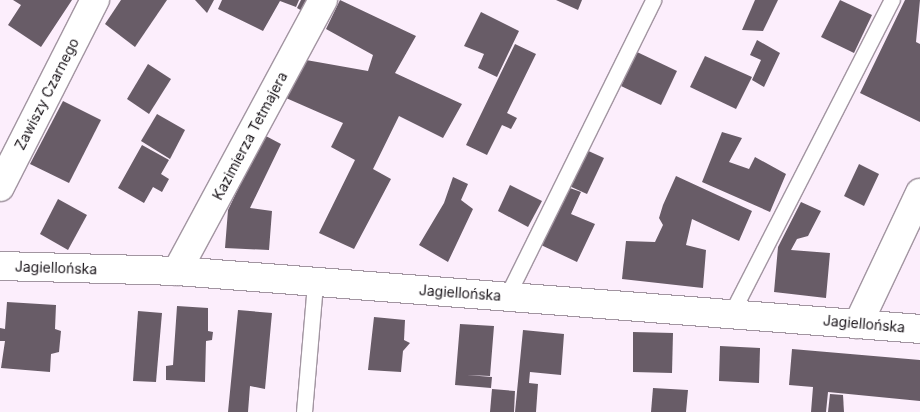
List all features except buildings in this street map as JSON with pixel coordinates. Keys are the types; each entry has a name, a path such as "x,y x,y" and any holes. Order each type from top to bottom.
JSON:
{"street":[{"name":"Zawiszy Czarnego","path":"0,188 95,0"},
{"name":"Kazimierza Tetmajera","path":"177,271 323,0"},
{"path":"858,324 920,193"},
{"name":"Jagiellońska","path":"0,266 177,271 315,283 732,312 920,329"}],"lane":[{"path":"507,296 653,0"},
{"path":"732,312 892,0"},
{"path":"304,412 315,283"}]}
